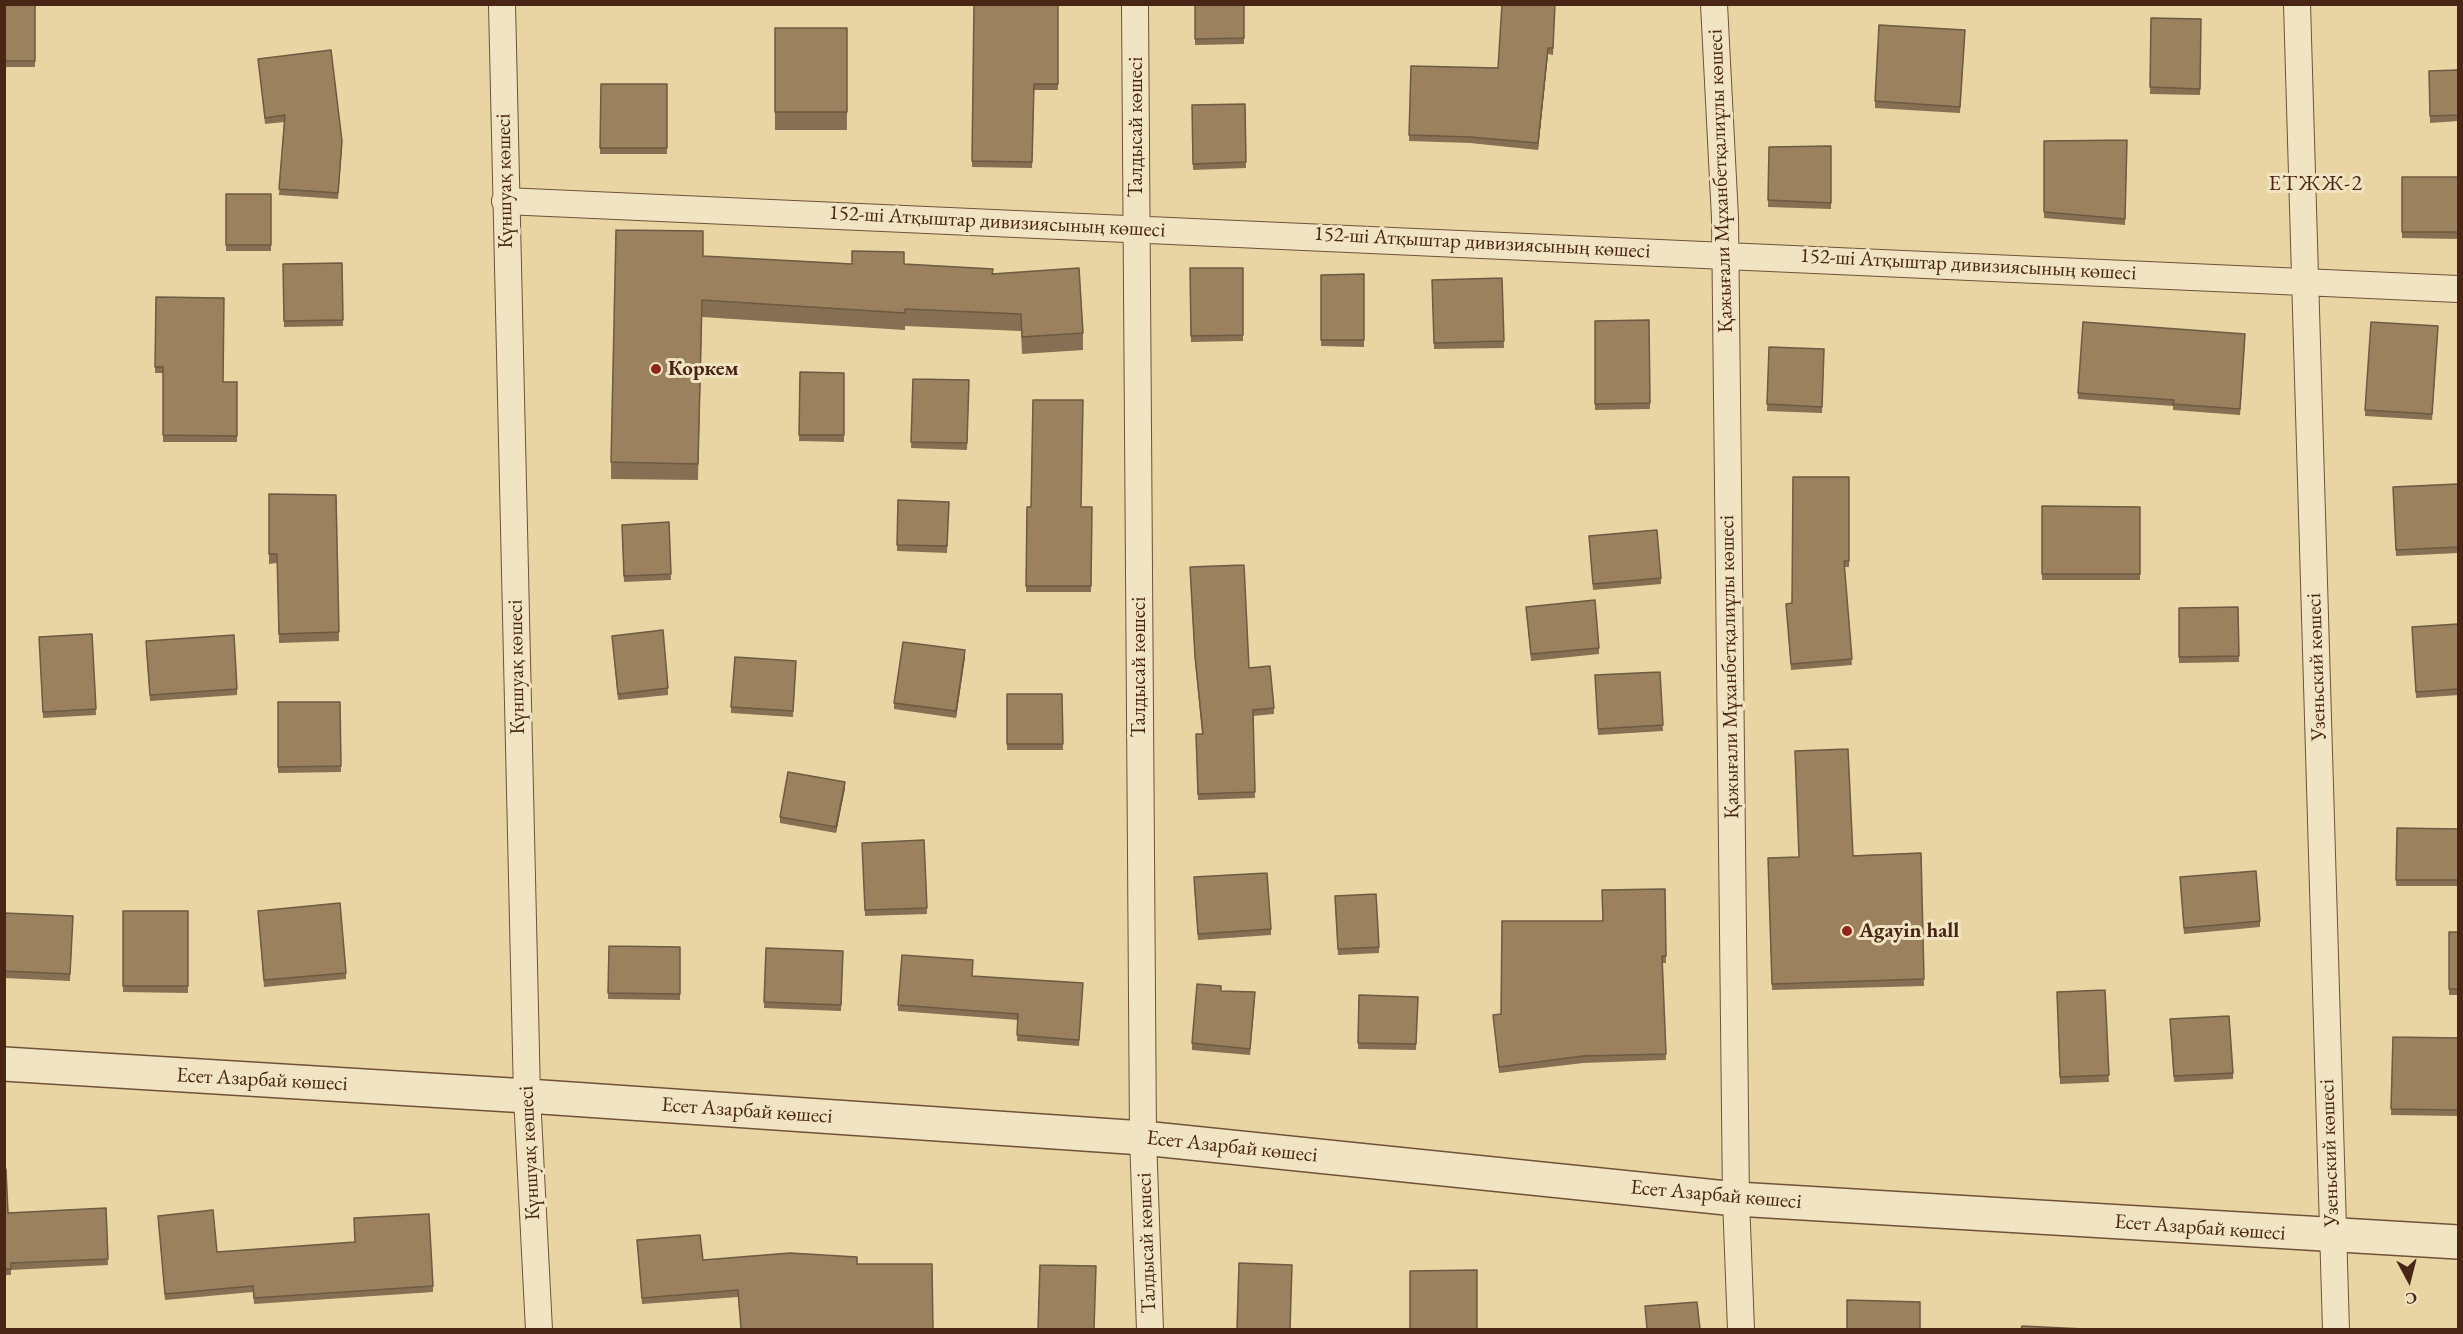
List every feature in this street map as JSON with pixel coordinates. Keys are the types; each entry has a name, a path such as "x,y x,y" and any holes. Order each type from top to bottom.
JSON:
{"street":[{"name":"Күншуақ көшесі","path":"502,4 527,1096 539,1329"},
{"name":"Талдысай көшесі","path":"1135,4 1143,1138 1150,1329"},
{"name":"Қажығали Мұханбетқалиұлы көшесі","path":"1714,4 1725,254 1736,1199 1741,1329"},
{"name":"Узеньский көшесі","path":"2297,4 2307,281 2336,1329"},
{"name":"152-ші Атқыштар дивизиясының көшесі","path":"506,201 1725,254 2458,289"},
{"name":"Есет Азарбай көшесі","path":"4,1064 527,1096 1143,1138 1736,1199 2332,1237 2458,1242"}],"building":[{"path":"4,4 35,4 35,61 4,61"},
{"path":"974,4 1058,4 1058,84 1034,84 1032,162 972,161"},
{"path":"1195,4 1244,4 1244,38 1195,39"},
{"path":"1502,4 1555,4 1553,48 1548,48 1538,143 1409,135 1411,66 1498,68"},
{"path":"2151,18 2201,19 2200,89 2150,87"},
{"path":"1879,25 1965,30 1960,107 1875,101"},
{"path":"775,28 847,28 847,112 775,112"},
{"path":"331,50 342,141 338,193 279,189 285,115 265,118 258,59"},
{"path":"2458,70 2458,115 2430,116 2429,71"},
{"path":"601,84 667,84 667,148 600,148"},
{"path":"1245,104 1246,162 1193,164 1192,105"},
{"path":"2127,140 2125,219 2044,212 2044,141"},
{"path":"1831,146 1831,203 1768,200 1769,147"},
{"path":"2402,177 2458,177 2458,232 2402,232"},
{"path":"226,194 271,194 271,245 226,245"},
{"path":"616,230 703,231 703,256 852,264 852,251 904,252 904,264 993,269 992,274 1079,268 1083,333 1022,337 1021,314 905,309 905,313 702,300 698,464 611,462"},
{"path":"342,263 343,320 284,321 283,264"},
{"path":"1190,268 1243,268 1243,335 1191,336"},
{"path":"1364,274 1364,340 1321,340 1321,275"},
{"path":"1502,278 1504,341 1434,343 1432,280"},
{"path":"156,297 224,298 223,382 237,382 237,436 163,435 163,367 155,367"},
{"path":"1649,320 1650,403 1595,404 1595,321"},
{"path":"2083,322 2245,334 2240,409 2173,404 2174,400 2078,393"},
{"path":"2371,322 2438,326 2432,414 2365,410"},
{"path":"1769,347 1824,349 1822,407 1767,404"},
{"path":"800,372 844,373 844,435 799,435"},
{"path":"913,379 969,380 967,443 911,442"},
{"path":"1033,400 1083,400 1081,507 1092,507 1091,586 1026,586 1027,507 1031,507"},
{"path":"1793,477 1849,477 1849,561 1844,561 1852,659 1791,664 1786,604 1792,603"},
{"path":"2458,484 2458,547 2396,550 2393,487"},
{"path":"269,494 336,495 339,632 279,634 277,554 269,554"},
{"path":"898,500 949,502 947,546 897,545"},
{"path":"2042,506 2140,507 2140,574 2042,574"},
{"path":"669,522 671,574 624,576 622,525"},
{"path":"1657,530 1661,578 1593,584 1589,536"},
{"path":"1244,565 1249,668 1270,666 1274,708 1253,710 1255,792 1198,794 1196,734 1203,734 1195,656 1190,567"},
{"path":"1595,600 1599,648 1531,654 1526,607"},
{"path":"2238,607 2239,656 2179,657 2179,608"},
{"path":"2458,624 2458,689 2416,692 2412,627"},
{"path":"663,630 668,688 618,694 612,636"},
{"path":"92,634 96,709 43,712 39,637"},
{"path":"234,635 237,689 150,695 146,641"},
{"path":"903,642 965,650 956,711 894,703"},
{"path":"735,657 796,661 793,711 731,707"},
{"path":"1660,672 1663,725 1598,729 1595,675"},
{"path":"1007,694 1062,694 1063,744 1007,744"},
{"path":"278,702 340,702 341,766 278,767"},
{"path":"1848,749 1853,856 1921,853 1924,979 1772,984 1768,858 1799,857 1795,751"},
{"path":"788,772 845,782 836,827 780,817"},
{"path":"2397,828 2458,829 2458,880 2396,880"},
{"path":"924,840 927,908 865,910 862,843"},
{"path":"2256,871 2260,921 2184,928 2180,877"},
{"path":"1267,873 1271,929 1198,934 1194,877"},
{"path":"1665,889 1666,956 1662,956 1666,1054 1583,1056 1499,1067 1493,1015 1501,1014 1502,921 1603,921 1602,890"},
{"path":"1376,894 1379,947 1338,949 1335,896"},
{"path":"340,903 346,973 264,980 258,911"},
{"path":"123,911 188,911 188,986 123,986"},
{"path":"4,913 73,916 70,974 4,971"},
{"path":"2449,932 2458,932 2458,989 2449,989"},
{"path":"609,946 680,947 680,994 608,993"},
{"path":"766,948 843,951 841,1005 764,1002"},
{"path":"902,955 973,960 972,976 1083,983 1079,1040 1017,1035 1018,1014 898,1005"},
{"path":"1197,984 1221,986 1221,991 1255,992 1250,1049 1192,1043"},
{"path":"2105,990 2109,1075 2060,1077 2057,992"},
{"path":"1359,995 1418,997 1416,1044 1358,1043"},
{"path":"2229,1016 2233,1073 2174,1076 2170,1019"},
{"path":"2393,1037 2458,1038 2458,1110 2391,1109"},
{"path":"4,1169 6,1169 8,1213 106,1208 108,1259 11,1263 11,1269 4,1269"},
{"path":"213,1210 217,1252 355,1242 354,1218 429,1214 433,1286 254,1298 253,1286 165,1294 158,1216"},
{"path":"700,1235 703,1260 790,1253 857,1257 857,1264 932,1264 933,1329 741,1329 738,1290 642,1298 637,1240"},
{"path":"1239,1263 1292,1265 1290,1329 1237,1329"},
{"path":"1040,1265 1096,1266 1094,1329 1038,1329"},
{"path":"1477,1270 1477,1329 1410,1329 1410,1271"},
{"path":"1847,1300 1920,1302 1920,1329 1847,1329"},
{"path":"1697,1302 1700,1329 1647,1329 1645,1306"},
{"path":"2022,1326 2084,1329 2021,1329"}],"place":[{"name":"Коркем","path":"656,369"},
{"name":"Agayin hall","path":"1847,931"}],"district":[{"name":"ЕТЖЖ-2","path":"2316,184"}]}
